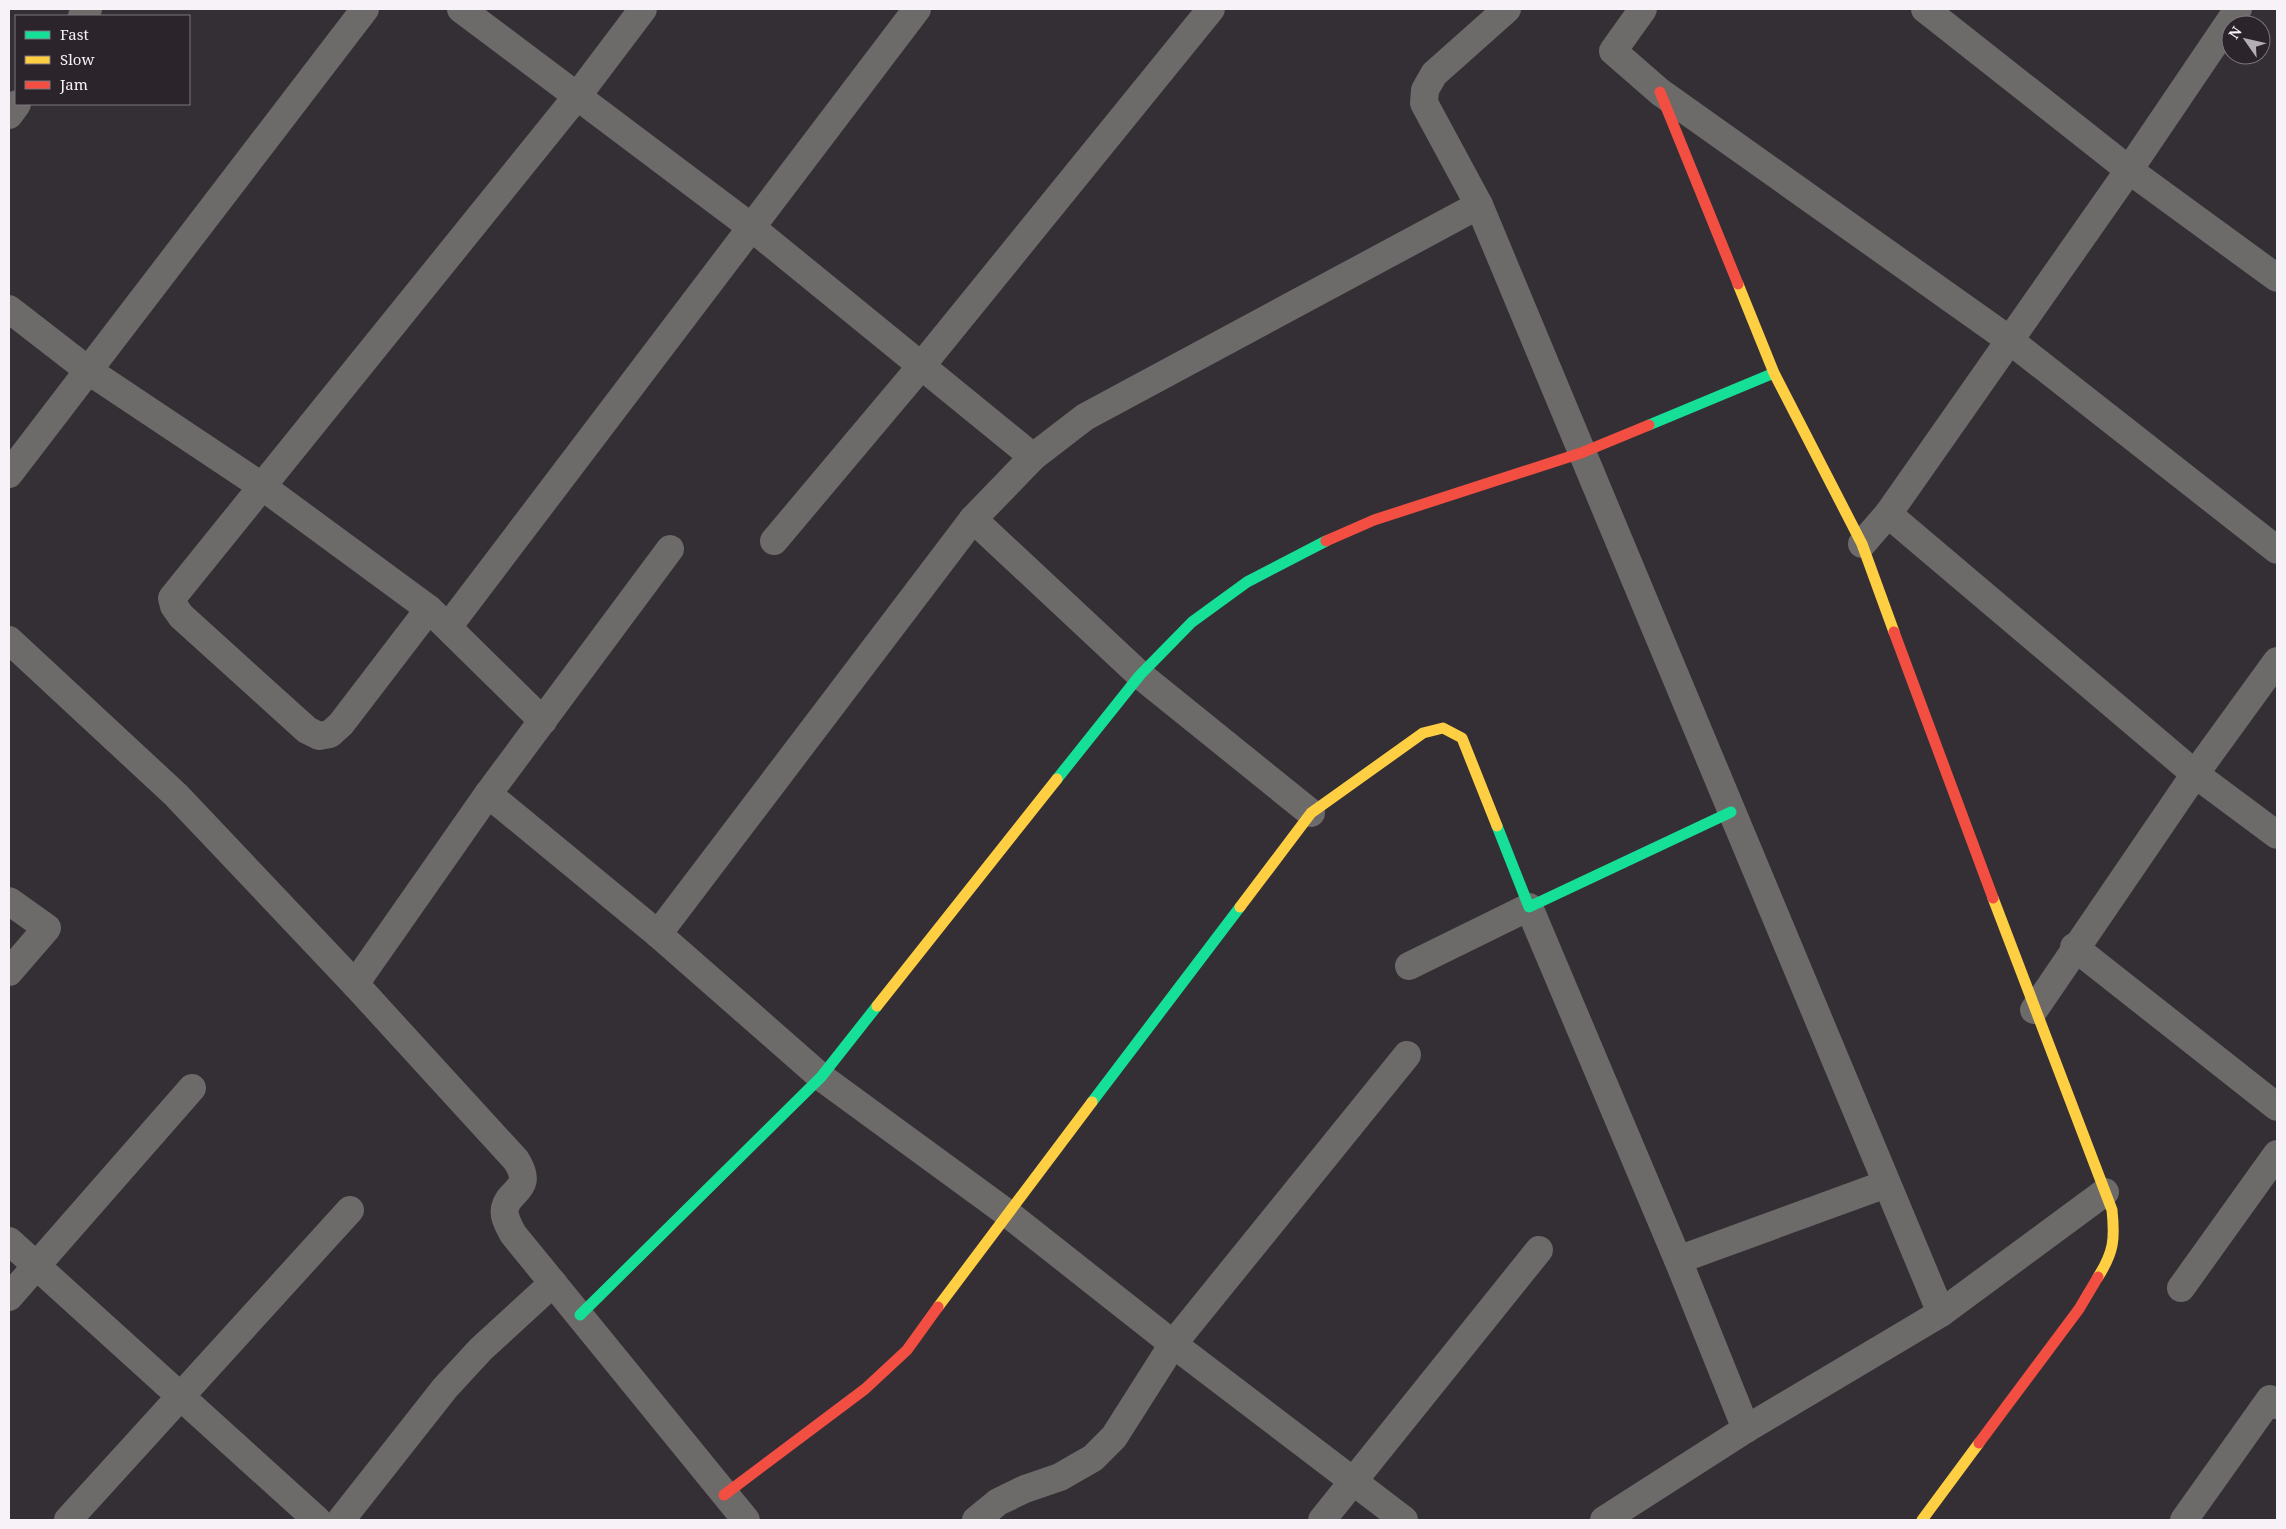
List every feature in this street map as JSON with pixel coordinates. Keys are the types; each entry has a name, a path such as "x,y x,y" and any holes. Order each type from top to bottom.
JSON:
{"street":[{"path":"9,474 365,9"},
{"path":"462,9 751,227 1034,457"},
{"path":"643,9 578,95 263,488 172,598 174,606 181,616 307,730 319,736 330,734 341,724 439,618 751,227 917,9"},
{"path":"774,541 922,365 1211,9"},
{"path":"1507,9 1434,74 1425,90 1424,103 1479,205 1941,1313"},
{"path":"1643,9 1613,51 1660,92 2008,339 2277,550"},
{"path":"1925,9 2129,170 2277,278"},
{"path":"1862,544 1888,514 2008,339 2129,170 2238,9"},
{"path":"1660,92 1774,373 1862,544 2034,1010 2112,1210 2115,1237 2105,1266 2079,1310 1922,1520"},
{"path":"658,934 973,519 1034,457 1085,417 1124,394 1479,205"},
{"path":"9,309 89,371 263,488 439,618 543,721"},
{"path":"580,1315 821,1077 1140,675 1192,622 1247,582 1311,548 1374,520 1581,453 1774,373"},
{"path":"1888,514 2195,774 2277,835"},
{"path":"973,519 1140,675 1311,813"},
{"path":"355,984 488,794 670,549"},
{"path":"9,640 176,795 355,984 516,1160 523,1171 522,1182 505,1207 506,1219 513,1234 746,1520"},
{"path":"2034,1010 2074,947 2277,661"},
{"path":"724,1495 884,1373 907,1350 1007,1213 1311,813 1423,733 1436,728 1451,728 1462,738 1530,908 1678,1260 1746,1430"},
{"path":"488,794 658,934 821,1077 1007,1213 1173,1344 1404,1520"},
{"path":"1410,966 1731,812"},
{"path":"9,901 47,928 9,972"},
{"path":"2074,947 2277,1107"},
{"path":"976,1520 998,1502 1026,1489 1060,1477 1093,1458 1114,1437 1173,1344 1407,1055"},
{"path":"9,1297 192,1088"},
{"path":"2182,1288 2277,1154"},
{"path":"1678,1260 1886,1184"},
{"path":"1604,1520 1746,1430 1941,1313 2105,1192"},
{"path":"68,1520 350,1210"},
{"path":"9,1241 317,1520"},
{"path":"1322,1520 1539,1250"},
{"path":"341,1520 445,1388 481,1349 553,1283"},
{"path":"2184,1520 2270,1399 2277,1406"}],"traffic: fast":[{"path":"1649,425 1774,373"},
{"path":"1057,779 1140,675 1192,622 1247,582 1326,541"},
{"path":"1497,826 1529,907 1731,812"},
{"path":"1092,1102 1240,907"},
{"path":"580,1315 821,1077 877,1006"}],"traffic: slow":[{"path":"1738,284 1774,373 1862,544 1894,632"},
{"path":"1240,907 1311,813 1423,733 1443,728 1462,738 1497,826"},
{"path":"877,1006 1057,779"},
{"path":"1993,898 2112,1210 2112,1245 2098,1277"},
{"path":"938,1307 1092,1102"},
{"path":"1922,1520 1979,1443"}],"traffic: jam":[{"path":"1660,92 1738,284"},
{"path":"1326,541 1374,520 1581,453 1649,425"},
{"path":"1894,632 1993,898"},
{"path":"1979,1443 2079,1309 2098,1277"},
{"path":"724,1495 865,1389 907,1350 938,1307"}]}
